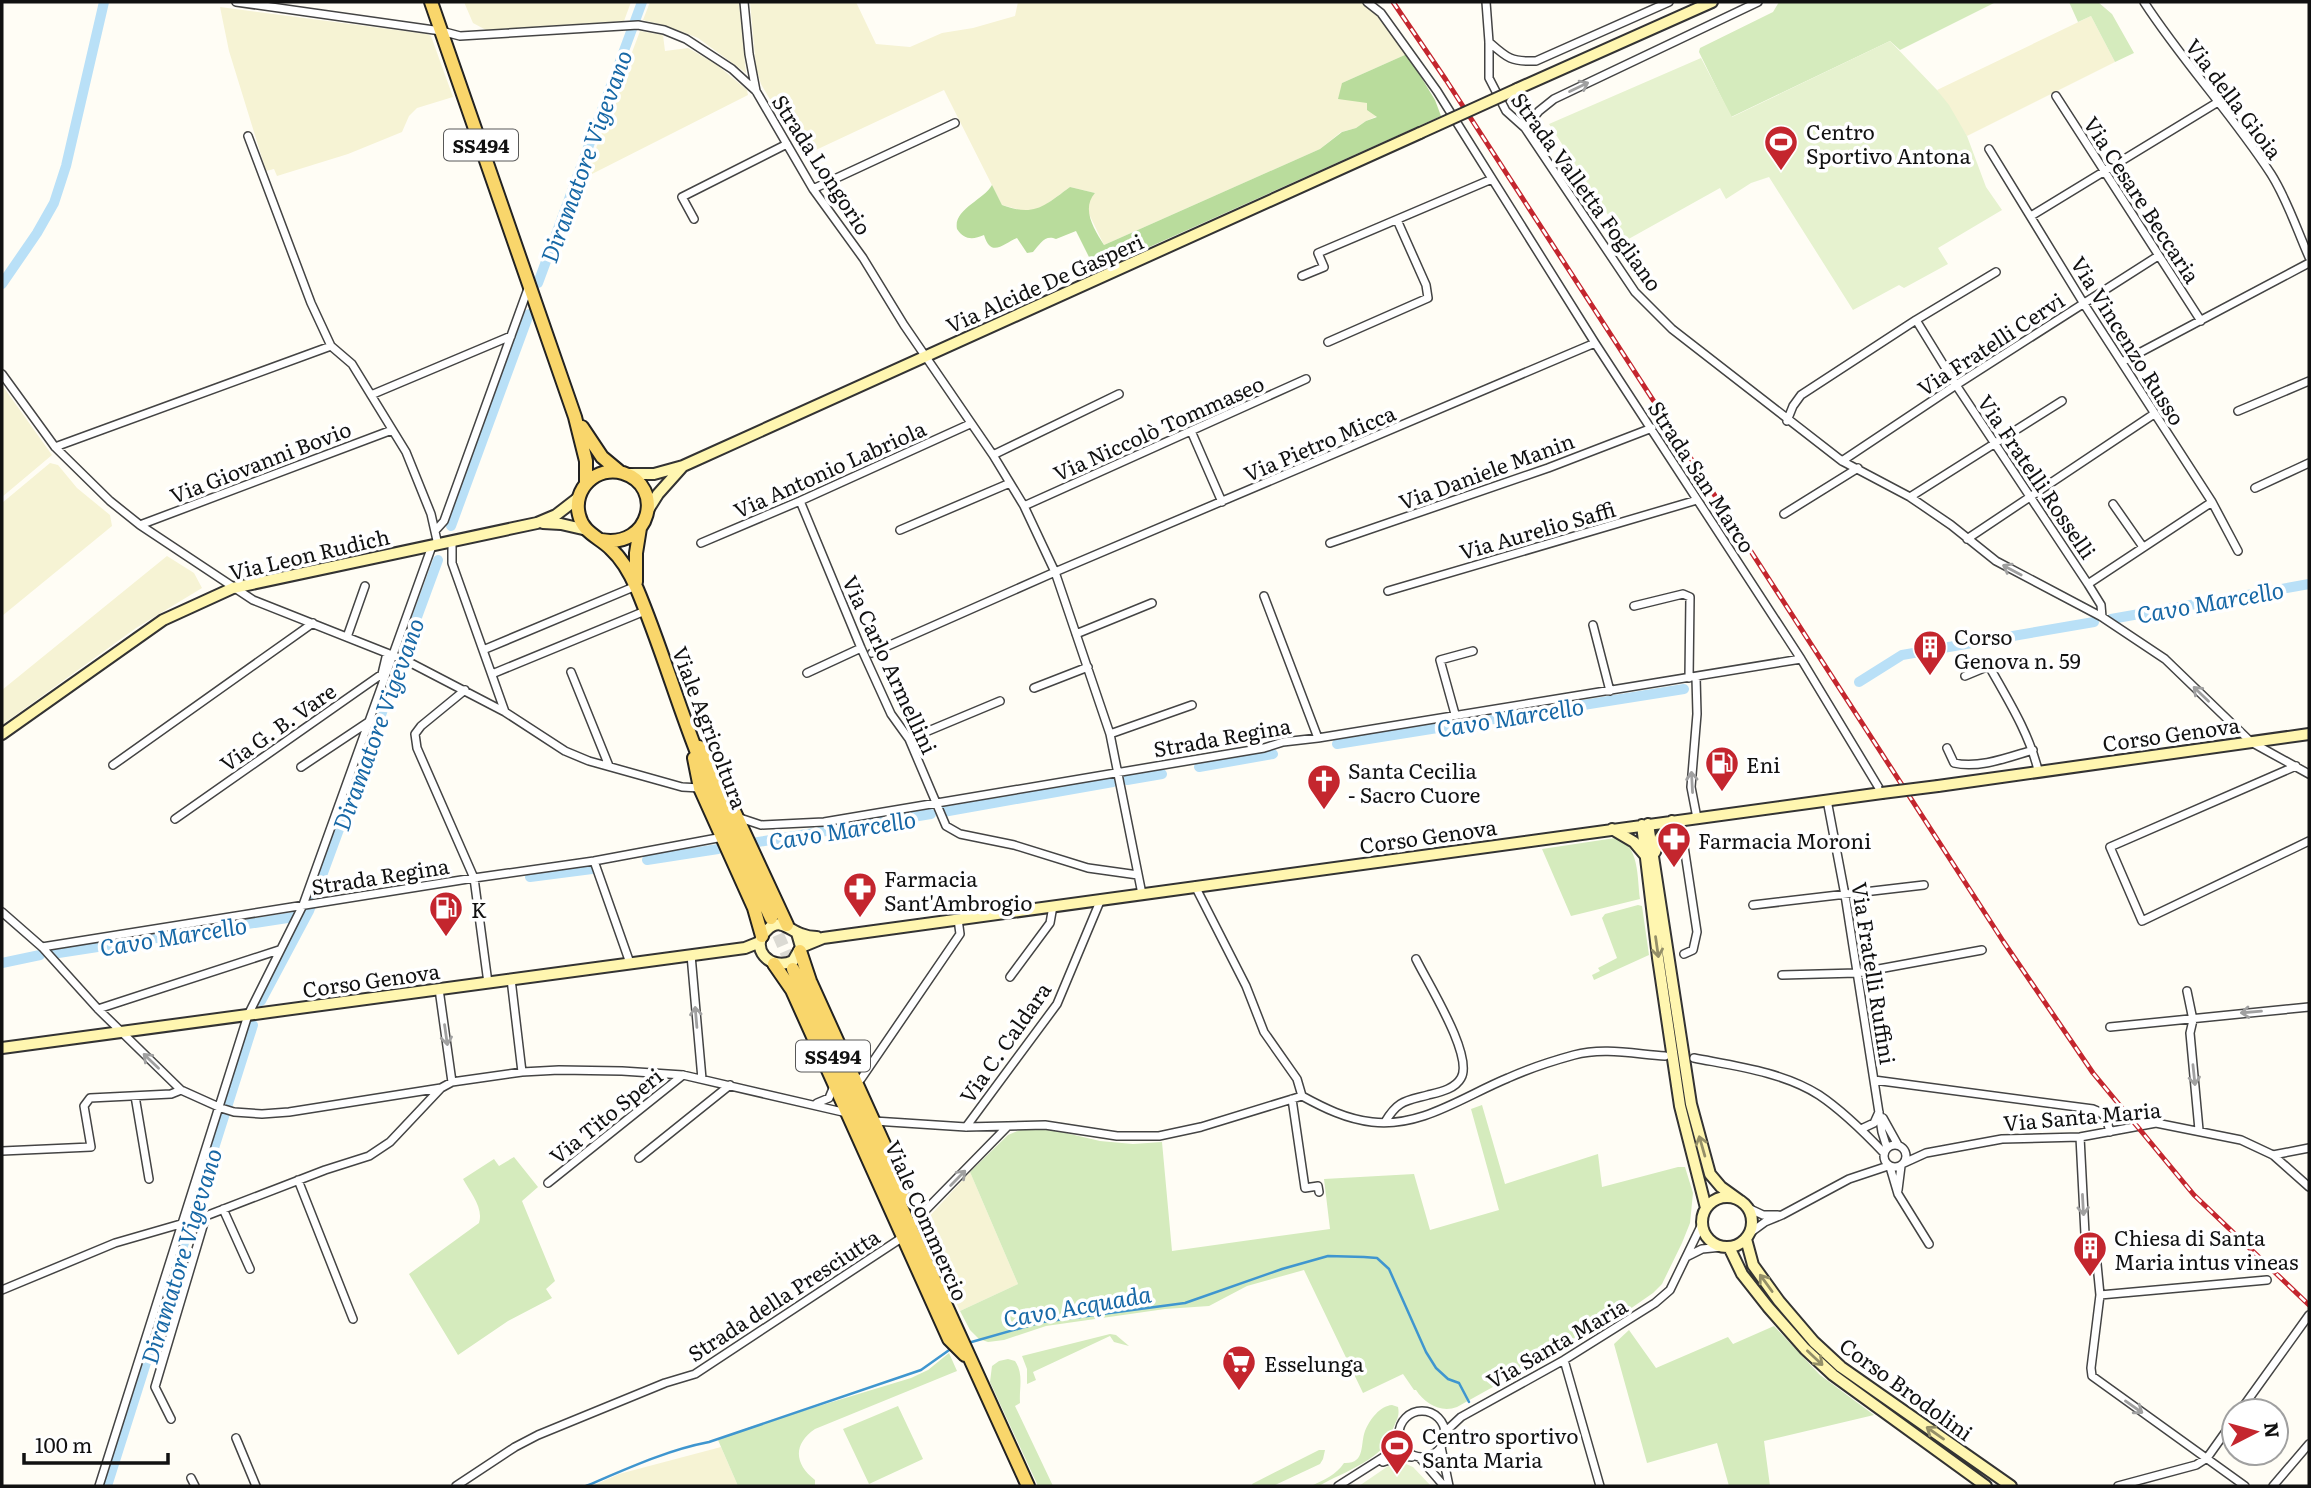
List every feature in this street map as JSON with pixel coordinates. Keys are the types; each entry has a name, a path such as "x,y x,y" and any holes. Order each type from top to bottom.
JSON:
{"main road":[{"name":"SS494","path":"431,2 575,417 586,461 586,483"},
{"name":"Via Alcide De Gasperi","path":"622,473 654,474 683,466 1710,2"},
{"name":"SS494","path":"575,417 602,457 640,484 645,492 648,510"},
{"name":"Via Alcide De Gasperi","path":"648,510 658,494 683,466"},
{"path":"587,530 579,515 579,498 586,483 601,473 622,473"},
{"path":"537,523 556,515 579,498"},
{"name":"Viale Agricoltura","path":"636,586 636,553 640,528 648,510"},
{"path":"537,523 561,523 587,530"},
{"name":"Via Leon Rudich","path":"2,734 163,620 233,587 537,523"},
{"path":"601,540 622,540 640,528"},
{"name":"Viale Agricoltura","path":"587,530 620,559 636,586 709,782 771,918"},
{"name":"Corso Genova","path":"774,964 793,961 800,949 823,938 2309,734"},
{"path":"691,736 695,773 700,788 754,908 761,943 792,990 847,1113 906,1231"},
{"path":"691,736 712,765 792,929 810,981 897,1173 906,1231"},
{"path":"1649,855 1676,820"},
{"path":"1645,825 1680,1107 1706,1208 1702,1224"},
{"path":"1611,829 1634,842 1649,855 1694,1117 1712,1179 1748,1208"},
{"path":"761,943 773,926 792,929"},
{"name":"Corso Genova","path":"792,929 823,938"},
{"name":"Corso Genova","path":"2,1048 745,948 761,943"},
{"name":"Viale Commercio","path":"793,969 954,1337 966,1354 1028,1486"},
{"path":"1706,1208 1715,1200 1727,1197 1739,1200"},
{"name":"Corso Brodolini","path":"1748,1208 1752,1220 1748,1236 1753,1265 1814,1342 1842,1367 2011,1486"},
{"name":"Corso Brodolini","path":"1702,1224 1708,1238 1725,1247 1768,1307 1833,1376 1986,1486"},
{"path":"1725,1247 1738,1245 1748,1236"}],"street":[{"name":"Strada Longorio","path":"236,2 460,36 638,25 664,30 686,39 732,69 756,91 813,189 863,258 1024,506 1055,572 1110,734 1142,894"},
{"path":"744,2 756,91"},
{"name":"Strada San Marco","path":"1367,2 1381,13 1437,91 1595,343 1801,659 1882,793"},
{"name":"Strada Valletta Fogliano","path":"1486,2 1489,78 1506,111 1525,128 1635,292 1672,329 1787,421 1842,461 1910,497 1996,561 2102,617 2165,659 2251,742 2309,774"},
{"path":"1489,42 1507,58 1519,62 1536,61 1669,2"},
{"path":"1525,128 1539,111 1554,99 1758,2"},
{"name":"Via della Gioia","path":"2144,2 2273,177 2309,257"},
{"name":"Via Cesare Beccaria","path":"2056,96 2201,321"},
{"path":"2031,216 2218,102"},
{"path":"813,189 955,123"},
{"path":"99,1486 248,1015 304,905 435,545 431,514 406,452 352,364 331,346 311,303 248,136"},
{"path":"694,219 682,197 787,144"},
{"name":"Via Vincenzo Russo","path":"1989,149 2084,304 2212,502 2238,551"},
{"path":"1302,276 1324,267 1318,253 1492,179"},
{"path":"1328,342 1428,298 1426,285 1397,220"},
{"name":"Via Fratelli Cervi","path":"1842,461 2158,256"},
{"path":"2122,362 2309,263"},
{"path":"1787,421 1801,395 1996,272"},
{"path":"435,531 444,521 530,287"},
{"name":"Via Fratelli Rosselli","path":"1916,320 2088,584 2101,606 2102,617"},
{"path":"371,395 511,336"},
{"name":"Via Pietro Micca","path":"872,653 1055,572 1595,343"},
{"path":"55,447 331,346"},
{"path":"2,374 55,447 110,501 140,525 253,600 407,661 505,712 565,751 589,761 682,787 700,788"},
{"name":"Via Niccolò Tommaseo","path":"1024,506 1306,379"},
{"path":"2238,411 2309,382"},
{"path":"993,455 1119,394"},
{"path":"1910,497 2062,401"},
{"path":"1967,539 2154,414"},
{"name":"Via Antonio Labriola","path":"701,544 970,424"},
{"name":"Via Daniele Manin","path":"1330,543 1548,468 1652,428"},
{"name":"Via Giovanni Bovio","path":"140,525 393,430"},
{"path":"1191,431 1222,502"},
{"path":"2255,488 2309,463"},
{"path":"1784,514 1858,468"},
{"path":"900,530 1010,482"},
{"name":"Via Aurelio Saffi","path":"1388,591 1697,500"},
{"name":"Via Carlo Armellini","path":"800,501 861,649 891,714 909,739 943,822 960,834 1014,845 1088,868 1138,875"},
{"path":"2088,584 2212,502"},
{"path":"2113,504 2143,547"},
{"path":"452,542 452,563 505,712"},
{"path":"347,637 365,586"},
{"path":"483,650 636,586"},
{"path":"1634,606 1682,594 1690,597 1697,714 1691,786 1697,818"},
{"path":"1265,596 1318,738"},
{"path":"1076,634 1152,603"},
{"path":"492,674 645,611"},
{"path":"113,765 313,623"},
{"path":"1593,625 1610,691"},
{"path":"807,673 861,649"},
{"path":"1455,715 1440,660 1473,651"},
{"name":"Via G. B. Vare","path":"175,819 382,674 393,655"},
{"name":"Strada Regina","path":"736,816 749,823 761,825 824,821 1264,748 1283,742 1801,659"},
{"path":"1965,676 1989,666 2033,750 2038,770"},
{"path":"1034,688 1088,667"},
{"path":"571,672 610,766"},
{"path":"465,690 415,734 417,748 474,878 488,983"},
{"path":"909,739 1000,701"},
{"path":"1110,734 1192,705"},
{"path":"301,767 370,721"},
{"path":"1947,748 1954,763 1962,765 1990,762 2033,750"},
{"path":"2296,766 2110,847 2142,921 2309,841"},
{"name":"Via Fratelli Ruffini","path":"1828,800 1885,1152"},
{"path":"1676,820 1697,932 1693,950 1684,954"},
{"path":"746,839 751,831 761,825"},
{"name":"Strada Regina","path":"42,947 594,861 723,837"},
{"path":"594,861 630,963"},
{"path":"1753,905 1924,885"},
{"path":"1195,886 1245,986 1264,1032 1297,1079 1302,1096 1332,1113 1372,1122 1417,1119 1508,1077 1575,1055 1594,1051 1665,1056"},
{"name":"Via C. Caldara","path":"966,1127 1057,1004 1101,899"},
{"path":"1010,977 1050,923 1053,906"},
{"path":"2,912 42,947 98,1009 181,1090 219,1107 234,1112 289,1112 441,1088"},
{"path":"861,1079 960,934 958,919"},
{"path":"98,1009 279,950"},
{"path":"1782,975 1857,973 1982,950"},
{"path":"691,955 702,1079"},
{"path":"1385,1122 1401,1101 1447,1089 1457,1084 1464,1075 1463,1058 1455,1037 1416,959"},
{"path":"511,979 523,1072"},
{"path":"439,989 452,1082"},
{"path":"2187,991 2193,1020 2190,1033 2199,1130"},
{"path":"2110,1027 2309,1007"},
{"path":"1694,1058 1783,1079 1816,1094 1861,1129 1885,1152 1898,1194 1929,1244"},
{"path":"2,1290 115,1243 202,1217 369,1156 390,1142 441,1088 452,1082 523,1072 622,1071 683,1075 847,1113"},
{"name":"Via Tito Speri","path":"548,1183 683,1075"},
{"path":"1874,1080 2093,1109 2101,1112 2110,1132"},
{"path":"639,1158 730,1085"},
{"path":"812,1104 829,1098 835,1086"},
{"path":"2,1151 91,1147 84,1106 90,1098 171,1094 181,1090"},
{"path":"135,1096 149,1179"},
{"path":"874,1121 1007,1128 1045,1125 1117,1136 1159,1136 1302,1096"},
{"path":"1292,1099 1305,1188 1318,1186 1319,1192"},
{"path":"1861,1129 1874,1123 1879,1111"},
{"name":"Via Fratelli Ruffini","path":"1879,1111 1900,1146"},
{"name":"Via Santa Maria","path":"1889,1166 1903,1165 1926,1153 2002,1139 2080,1137 2156,1124 2241,1140 2273,1155 2309,1187"},
{"name":"Strada della Presciutta","path":"456,1486 514,1447 538,1435 665,1383 695,1374 906,1231 1007,1128"},
{"path":"2080,1137 2085,1234 2088,1249 2097,1264 2100,1295 2092,1376 2245,1486"},
{"path":"1871,1170 1885,1152 1900,1146 1907,1155 1898,1194"},
{"name":"Via Santa Maria","path":"1900,1146 1926,1153"},
{"path":"2273,1155 2309,1149"},
{"path":"1748,1236 1765,1222 1849,1179 1889,1166"},
{"path":"298,1180 354,1319"},
{"path":"1748,1208 1763,1215 1782,1215"},
{"path":"223,1209 250,1269"},
{"path":"171,1419 155,1387 202,1217"},
{"name":"Via Santa Maria","path":"1445,1432 1461,1417 1627,1323 1655,1303 1670,1290 1702,1224"},
{"path":"1687,1256 1702,1249 1725,1247"},
{"path":"2100,1295 2267,1280"},
{"path":"2250,1397 2309,1315"},
{"path":"1564,1360 1600,1486"},
{"name":"Via Santa Maria","path":"1339,1486 1390,1453 1400,1426 1412,1413 1428,1412 1440,1420 1461,1417"},
{"path":"1440,1420 1445,1432 1441,1447 1449,1486"},
{"path":"1398,1436 1403,1449 1418,1457 1444,1486"},
{"path":"236,1438 256,1486"},
{"path":"2118,1486 2196,1465 2207,1458 2220,1440"},
{"path":"2273,1486 2309,1444"},
{"name":"Via Santa Maria","path":"1376,1464 1402,1456 1418,1457 1436,1453 1441,1447"},
{"path":"191,1478 195,1486"}],"shaded area":[{"path":"464,2 631,2 624,21 486,30 473,23"},
{"path":"650,2 739,2 746,73 698,38 643,20"},
{"path":"750,2 856,2 876,44 910,47 942,33 973,28 1015,16 1018,2 1361,2 1378,15 1407,54 1342,83 1367,103 1377,116 1356,128 1341,132 1320,149 1104,245 1088,212 1088,201 1095,193 1070,187 1040,209 1027,212 1002,205 944,90 803,156 761,84 756,68"},
{"path":"220,7 427,34 431,36 453,97 417,108 409,116 402,132 348,154 277,176 274,169 266,171 229,51"},
{"path":"2091,16 2115,62 1967,136 1937,90"},
{"path":"640,31 663,35 665,51 688,48 716,64 747,90 748,95 588,176 586,175"},
{"path":"2,385 52,455 2,497"},
{"path":"50,463 58,465 77,488 110,515 112,526 2,616 2,503"},
{"path":"167,556 194,573 202,588 136,628 2,725 2,690"},
{"path":"970,1172 1018,1284 960,1311 925,1236 923,1225"},
{"path":"721,1447 738,1486 592,1486 619,1474"}],"green space":[{"path":"1779,2 1996,2 1900,50 1890,41 1731,117 1699,52 1700,48 1773,12"},
{"path":"2069,2 2098,2 2112,14 2134,53 2115,62 2091,16 2078,22"},
{"name":"Centro Sportivo Antona","path":"1890,41 1949,105 1967,136 1986,187 2002,210 1938,248 1948,264 1904,288 1899,285 1853,310 1769,177 1751,183 1726,199 1720,188 1625,241 1549,124 1701,58 1732,117"},
{"path":"1407,54 1435,100 1441,116 1096,271 1076,231 1056,239 1046,239 1033,252 1027,253 1017,238 994,248 984,235 969,238 957,229 957,222 964,210 992,185 1002,205 1023,210 1039,208 1070,187 1095,193 1089,206 1090,219 1104,245 1320,149 1342,132 1377,117 1367,110 1367,103 1338,99 1342,83"},
{"path":"1615,838 1623,841 1633,854 1640,899 1571,916 1542,849"},
{"path":"1642,906 1649,955 1594,980 1592,975 1600,971 1598,968 1617,958 1602,918 1605,914"},
{"path":"1482,1105 1505,1184 1598,1154 1602,1187 1685,1167 1693,1193 1690,1223 1682,1243 1662,1284 1653,1293 1620,1316 1457,1407 1445,1409 1429,1403 1414,1390 1403,1374 1363,1393 1304,1270 1247,1286 1209,1306 1165,1309 1046,1326 1004,1340 988,1342 979,1339 970,1330 960,1311 1018,1284 970,1172 1008,1135 1020,1130 1040,1127 1100,1141 1133,1144 1162,1142 1172,1251 1330,1229 1324,1179 1414,1174 1430,1230 1499,1210 1471,1109"},
{"path":"514,1157 538,1187 522,1201 555,1281 546,1289 552,1298 508,1321 458,1355 409,1274 479,1223 478,1206 463,1179 494,1159 499,1166"},
{"path":"1774,1326 1820,1375 1874,1415 1764,1441 1770,1486 1729,1486 1717,1443 1647,1463 1614,1344 1629,1330 1656,1368 1728,1337 1733,1344"},
{"path":"1110,1334 1116,1335 1129,1346 1114,1342 1110,1336 1033,1372 1036,1380 1027,1384 1027,1369 1022,1356"},
{"path":"949,1353 957,1371 815,1429 808,1435 799,1454 803,1467 815,1480 815,1486 738,1486 718,1440 750,1427 911,1378 928,1370"},
{"path":"1008,1359 1015,1361 1020,1376 1020,1403 1015,1406 1053,1486 1038,1486 990,1382 992,1366"},
{"path":"1392,1405 1398,1407 1398,1416 1389,1440 1382,1449 1351,1470 1319,1486 1311,1486 1333,1474 1344,1463 1359,1457 1370,1422 1376,1414"},
{"path":"898,1406 923,1459 869,1484 843,1429"},
{"path":"1319,1450 1325,1450 1320,1464 1273,1486 1253,1486 1252,1484"},
{"name":"Centro sportivo Santa Maria","path":"1397,1460 1413,1467 1431,1486 1359,1486"}],"waterway":[{"path":"2,284 54,203 66,166 104,2"},
{"name":"Diramatore Vigevano","path":"635,21 642,2"},
{"name":"Diramatore Vigevano","path":"538,283 632,29"},
{"name":"Diramatore Vigevano","path":"451,526 529,314"},
{"name":"Diramatore Vigevano","path":"261,1001 309,911 438,560"},
{"name":"Cavo Marcello","path":"2111,619 2309,584"},
{"name":"Cavo Marcello","path":"1859,682 1902,655 2094,622"},
{"name":"Cavo Marcello","path":"1337,744 1684,689"},
{"path":"1199,767 1273,754"},
{"name":"Cavo Marcello","path":"1127,780 1162,774"},
{"name":"Cavo Marcello","path":"943,812 1113,782"},
{"name":"Cavo Marcello","path":"752,843 931,814"},
{"name":"Cavo Marcello","path":"647,860 718,849"},
{"name":"Cavo Marcello","path":"530,877 592,869"},
{"name":"Cavo Marcello","path":"52,954 294,917"},
{"name":"Cavo Marcello","path":"2,963 40,955"},
{"name":"Diramatore Vigevano","path":"107,1486 253,1025"},
{"name":"Cavo Acquada","path":"968,1343 1042,1322 1185,1303 1328,1256 1377,1258 1389,1269 1426,1352 1436,1368 1448,1379 1459,1383 1469,1402"},
{"name":"Cavo Acquada","path":"586,1486 662,1455 709,1442 921,1370 952,1348"}],"tunnel":[{"path":"771,918 793,969"}],"railway":[{"path":"1393,2 2003,941 2093,1073 2194,1195 2309,1305"}],"place":[{"name":"Centro Sportivo Antona","path":"1781,172"},
{"name":"Corso Genova n. 59","path":"1930,677"},
{"name":"Eni","path":"1722,793"},
{"name":"Santa Cecilia - Sacro Cuore","path":"1324,811"},
{"name":"Farmacia Moroni","path":"1674,869"},
{"name":"Farmacia Sant'Ambrogio","path":"860,919"},
{"name":"K","path":"446,938"},
{"name":"Chiesa di Santa Maria intus vineas","path":"2090,1278"},
{"name":"Esselunga","path":"1239,1392"},
{"name":"Centro sportivo Santa Maria","path":"1397,1476"}]}
